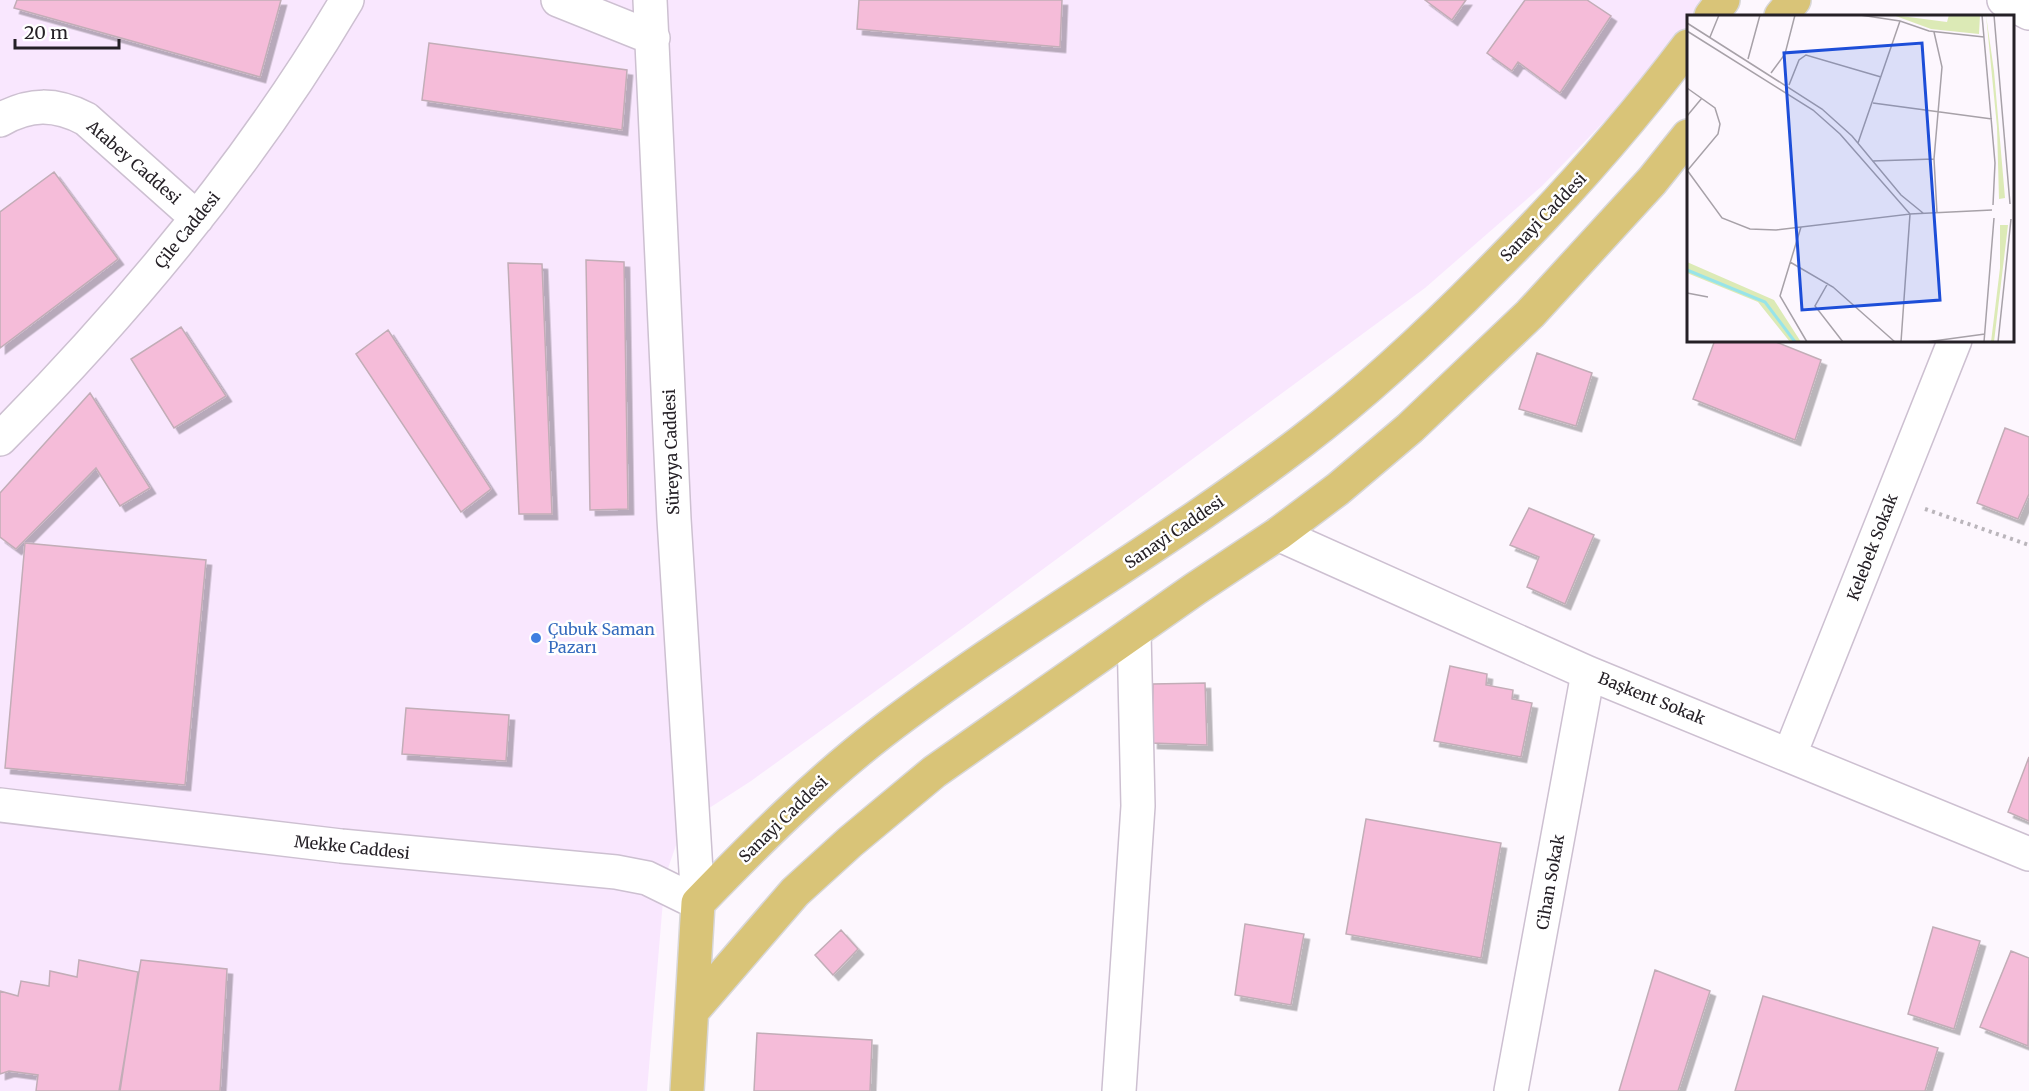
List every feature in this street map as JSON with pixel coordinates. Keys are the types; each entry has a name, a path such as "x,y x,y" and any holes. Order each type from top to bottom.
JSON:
{"main road":[{"path":"1712,15 1723,0"},
{"path":"1782,15 1794,0"},
{"name":"Sanayi Caddesi","path":"698,903 772,825 883,731 1051,613 1223,499 1362,393 1435,327 1564,198 1687,48"},
{"path":"694,1009 795,892 850,842 934,772 1278,534 1338,489 1410,428 1530,314 1652,181 1687,138"},
{"path":"687,1091 694,1009 698,903"}],"street":[{"name":"Çile Caddesi","path":"0,439 164,258 197,218 272,120 346,0"},
{"path":"558,0 653,38"},
{"name":"Süreyya Caddesi","path":"650,0 674,519 698,903"},
{"path":"2004,0 2029,13"},
{"name":"Atabey Caddesi","path":"0,120 25,108 46,106 68,110 86,119 197,218"},
{"name":"Kelebek Sokak","path":"1790,754 1954,342"},
{"name":"Başkent Sokak","path":"1278,534 1588,673 2029,854"},
{"path":"1119,1091 1138,806 1134,632"},
{"name":"Cihan Sokak","path":"1511,1091 1588,673"},
{"name":"Mekke Caddesi","path":"0,806 341,846 616,872 647,878 698,903"}],"path":[{"path":"1892,497 2029,545"}],"shaded area":[{"path":"0,0 1708,0 1696,15 1687,15 1687,26 1651,73 1542,186 1425,288 963,628 751,781 683,825 665,877 647,1091 0,1091"}],"building":[{"path":"17,0 281,0 260,77 14,8"},
{"path":"859,0 1062,0 1060,47 857,29"},
{"path":"1425,0 1466,0 1452,20"},
{"path":"1525,0 1587,0 1611,16 1560,93 1518,62 1512,71 1487,53"},
{"path":"429,43 627,70 622,130 422,100"},
{"path":"54,172 118,259 0,348 0,212"},
{"path":"586,260 624,262 628,509 590,510"},
{"path":"508,263 542,264 552,514 519,514"},
{"path":"181,327 226,396 174,428 131,359"},
{"path":"388,330 491,489 461,512 356,354"},
{"path":"1714,342 1776,342 1821,360 1795,440 1693,399"},
{"path":"1537,353 1592,373 1576,426 1519,409"},
{"path":"90,393 150,488 120,506 96,468 16,549 0,537 0,493"},
{"path":"2005,428 2029,437 2029,494 2018,519 1977,503"},
{"path":"1529,508 1594,535 1565,604 1527,587 1539,557 1510,545"},
{"path":"25,543 206,560 185,785 5,768"},
{"path":"1450,666 1487,674 1486,685 1513,690 1512,699 1532,703 1521,757 1434,741"},
{"path":"1205,683 1207,745 1152,743 1153,684"},
{"path":"406,708 509,715 506,761 402,754"},
{"path":"2029,757 2029,821 2008,812"},
{"path":"1366,819 1501,843 1481,958 1346,934"},
{"path":"1245,924 1304,934 1291,1005 1235,995"},
{"path":"1933,927 1980,941 1954,1029 1908,1014"},
{"path":"841,930 858,949 833,975 815,955"},
{"path":"2011,951 2029,958 2028,1046 1980,1027"},
{"path":"79,960 138,972 120,1091 36,1091 38,1075 9,1071 0,1074 0,991 18,996 21,981 49,986 50,971 77,977"},
{"path":"141,960 227,969 220,1091 119,1091"},
{"path":"1655,970 1710,991 1678,1091 1619,1091"},
{"path":"1763,996 1938,1048 1925,1091 1735,1091"},
{"path":"757,1033 872,1040 870,1091 754,1091"}],"place":[{"name":"Çubuk Saman Pazarı","path":"536,638"}]}
